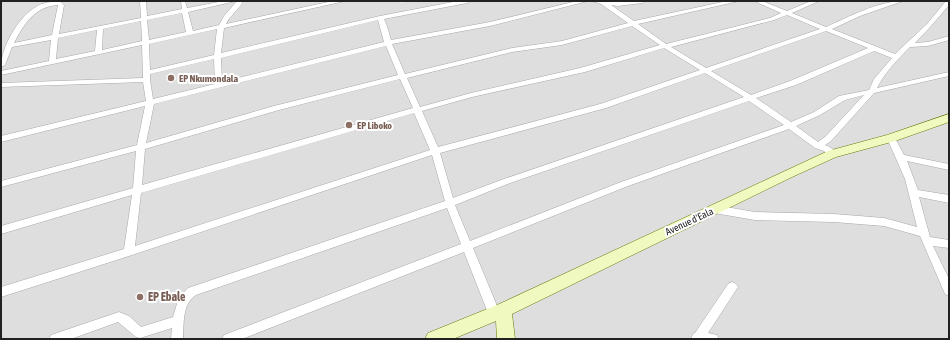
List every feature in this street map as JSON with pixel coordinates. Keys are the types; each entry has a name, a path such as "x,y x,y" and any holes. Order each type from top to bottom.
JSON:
{"street":[{"path":"128,252 137,191 141,147 150,102 142,1"},
{"path":"9,46 233,1"},
{"path":"219,85 216,56 221,27 226,17 239,4 240,1"},
{"path":"1,73 342,1"},
{"path":"1,85 113,82 147,76 216,56 380,18 467,1"},
{"path":"1,139 388,43 490,24 585,1"},
{"path":"596,1 618,4 642,1"},
{"path":"1,184 141,147 277,108 404,76 512,50 562,43 634,23 736,1"},
{"path":"757,1 896,57"},
{"path":"1,230 358,126 471,95 582,70 665,46 772,19 816,1"},
{"path":"1,292 435,151 603,106 826,29 858,15 900,1"},
{"path":"818,146 828,139 872,91 877,80 896,57 930,25 948,1"},
{"path":"183,2 190,34"},
{"path":"1,65 22,22 35,8 42,4 60,3 61,5 52,63"},
{"path":"604,3 665,46 748,98 762,105 818,146 827,149 832,154"},
{"path":"380,18 384,26 388,43 404,76 435,151 450,203 467,246 499,311 506,339"},
{"path":"98,53 100,28"},
{"path":"909,45 928,44 949,38"},
{"path":"177,339 178,321 182,300 192,291 450,203 514,178 793,83 874,48"},
{"path":"228,339 598,194 790,125 834,104 842,98 949,74"},
{"name":"Avenue d'Eala","path":"434,339 499,311 832,154 891,138 949,118"},
{"path":"891,138 901,157 914,193 925,237 949,292"},
{"path":"901,157 949,167"},
{"path":"914,193 949,199"},
{"path":"714,209 755,216 834,218 884,222 949,244"},
{"path":"713,339 699,338 732,287"},
{"path":"55,339 119,317 124,319 130,327 140,333 178,321"}],"shaded area":[{"path":"1,1 400,1 401,3 409,1 949,1 949,339 1,339"}],"place":[{"name":"EP Nkumondala","path":"171,78"},
{"name":"EP Liboko","path":"349,125"},
{"name":"EP Ebale","path":"140,297"}]}
